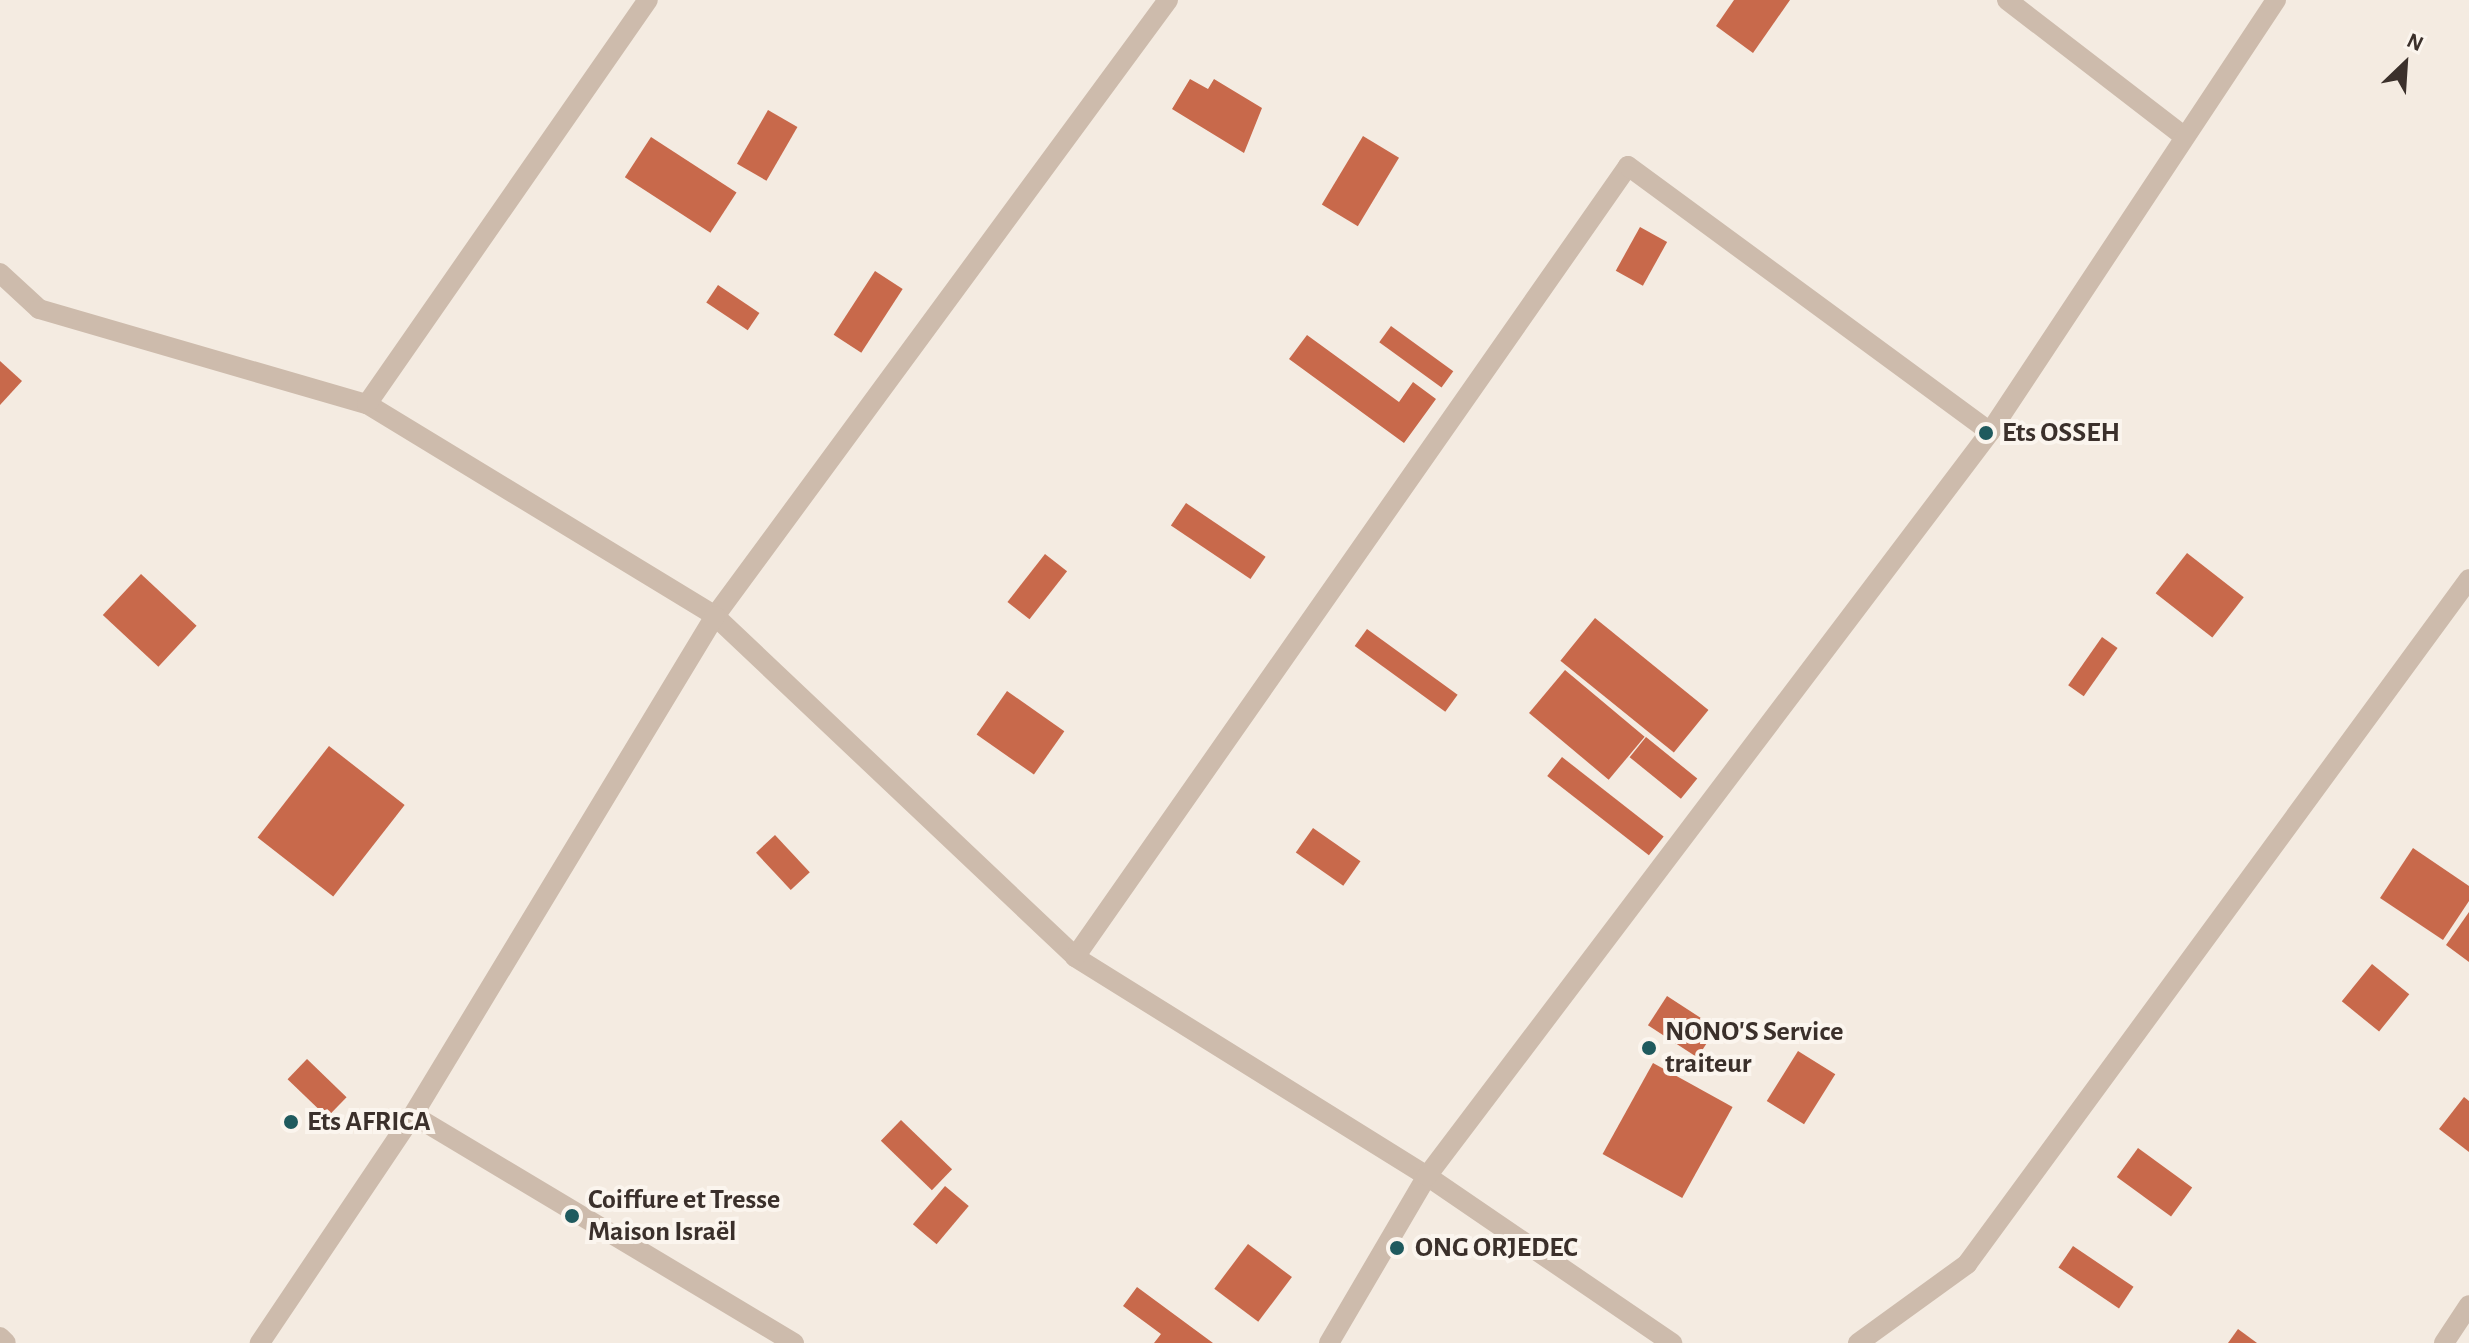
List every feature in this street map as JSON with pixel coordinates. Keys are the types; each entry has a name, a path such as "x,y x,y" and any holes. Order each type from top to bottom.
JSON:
{"street":[{"path":"367,404 648,0"},
{"path":"260,1343 413,1115 715,616 1168,0"},
{"path":"2007,0 2181,134"},
{"path":"1329,1343 1427,1176 1990,432 2181,134 2276,0"},
{"path":"1075,957 1628,166 1990,432"},
{"path":"0,273 39,309 367,404 715,616 1075,957 1427,1176 1672,1343"},
{"path":"1858,1343 1967,1264 2469,579"},
{"path":"413,1115 794,1343"},
{"path":"2444,1343 2468,1309"},
{"path":"0,1337 6,1343"}],"building":[{"path":"1734,0 1790,0 1753,53 1716,26"},
{"path":"1190,79 1208,89 1214,79 1262,108 1244,153 1172,109"},
{"path":"768,110 797,127 766,181 737,164"},
{"path":"1363,136 1399,158 1358,226 1322,205"},
{"path":"651,137 737,193 710,233 625,177"},
{"path":"1640,227 1667,242 1643,286 1616,271"},
{"path":"875,271 903,289 861,353 834,335"},
{"path":"718,285 759,313 748,330 706,302"},
{"path":"1391,326 1453,371 1442,387 1379,342"},
{"path":"1307,335 1399,402 1413,382 1436,399 1404,443 1289,359"},
{"path":"0,361 22,381 0,405"},
{"path":"1186,503 1266,557 1250,579 1171,525"},
{"path":"2187,553 2244,597 2212,638 2156,593"},
{"path":"1045,554 1067,571 1030,619 1007,602"},
{"path":"141,574 197,626 158,667 103,615"},
{"path":"1595,618 1708,710 1674,753 1560,661"},
{"path":"1367,629 1458,695 1445,712 1355,646"},
{"path":"2102,637 2118,648 2084,696 2068,685"},
{"path":"1565,670 1645,737 1609,780 1529,713"},
{"path":"1007,691 1064,731 1034,775 977,734"},
{"path":"1646,737 1697,779 1681,799 1630,757"},
{"path":"329,746 405,805 333,897 258,837"},
{"path":"1562,757 1664,836 1649,855 1547,776"},
{"path":"1313,828 1361,861 1343,886 1296,853"},
{"path":"775,835 810,872 791,890 756,853"},
{"path":"2413,848 2469,886 2469,901 2443,940 2380,898"},
{"path":"2469,912 2469,962 2446,945"},
{"path":"2372,964 2409,994 2379,1032 2342,1001"},
{"path":"1667,996 1716,1028 1697,1057 1648,1025"},
{"path":"1798,1051 1835,1074 1804,1124 1767,1101"},
{"path":"307,1059 347,1097 327,1117 288,1079"},
{"path":"1653,1063 1733,1107 1682,1198 1603,1154"},
{"path":"2464,1097 2469,1101 2469,1152 2439,1129"},
{"path":"901,1120 952,1169 932,1190 881,1141"},
{"path":"2138,1148 2192,1187 2171,1217 2117,1177"},
{"path":"945,1186 969,1206 937,1244 913,1224"},
{"path":"1248,1244 1292,1277 1258,1322 1214,1289"},
{"path":"2073,1246 2134,1287 2119,1308 2058,1268"},
{"path":"1137,1287 1213,1343 1154,1343 1161,1334 1123,1306"},
{"path":"2238,1329 2257,1343 2228,1343"}],"place":[{"name":"Ets OSSEH","path":"1986,433"},
{"name":"NONO'S Service traiteur","path":"1649,1048"},
{"name":"Ets AFRICA","path":"291,1122"},
{"name":"Coiffure et Tresse Maison Israël","path":"572,1216"},
{"name":"ONG ORJEDEC","path":"1397,1248"}]}
